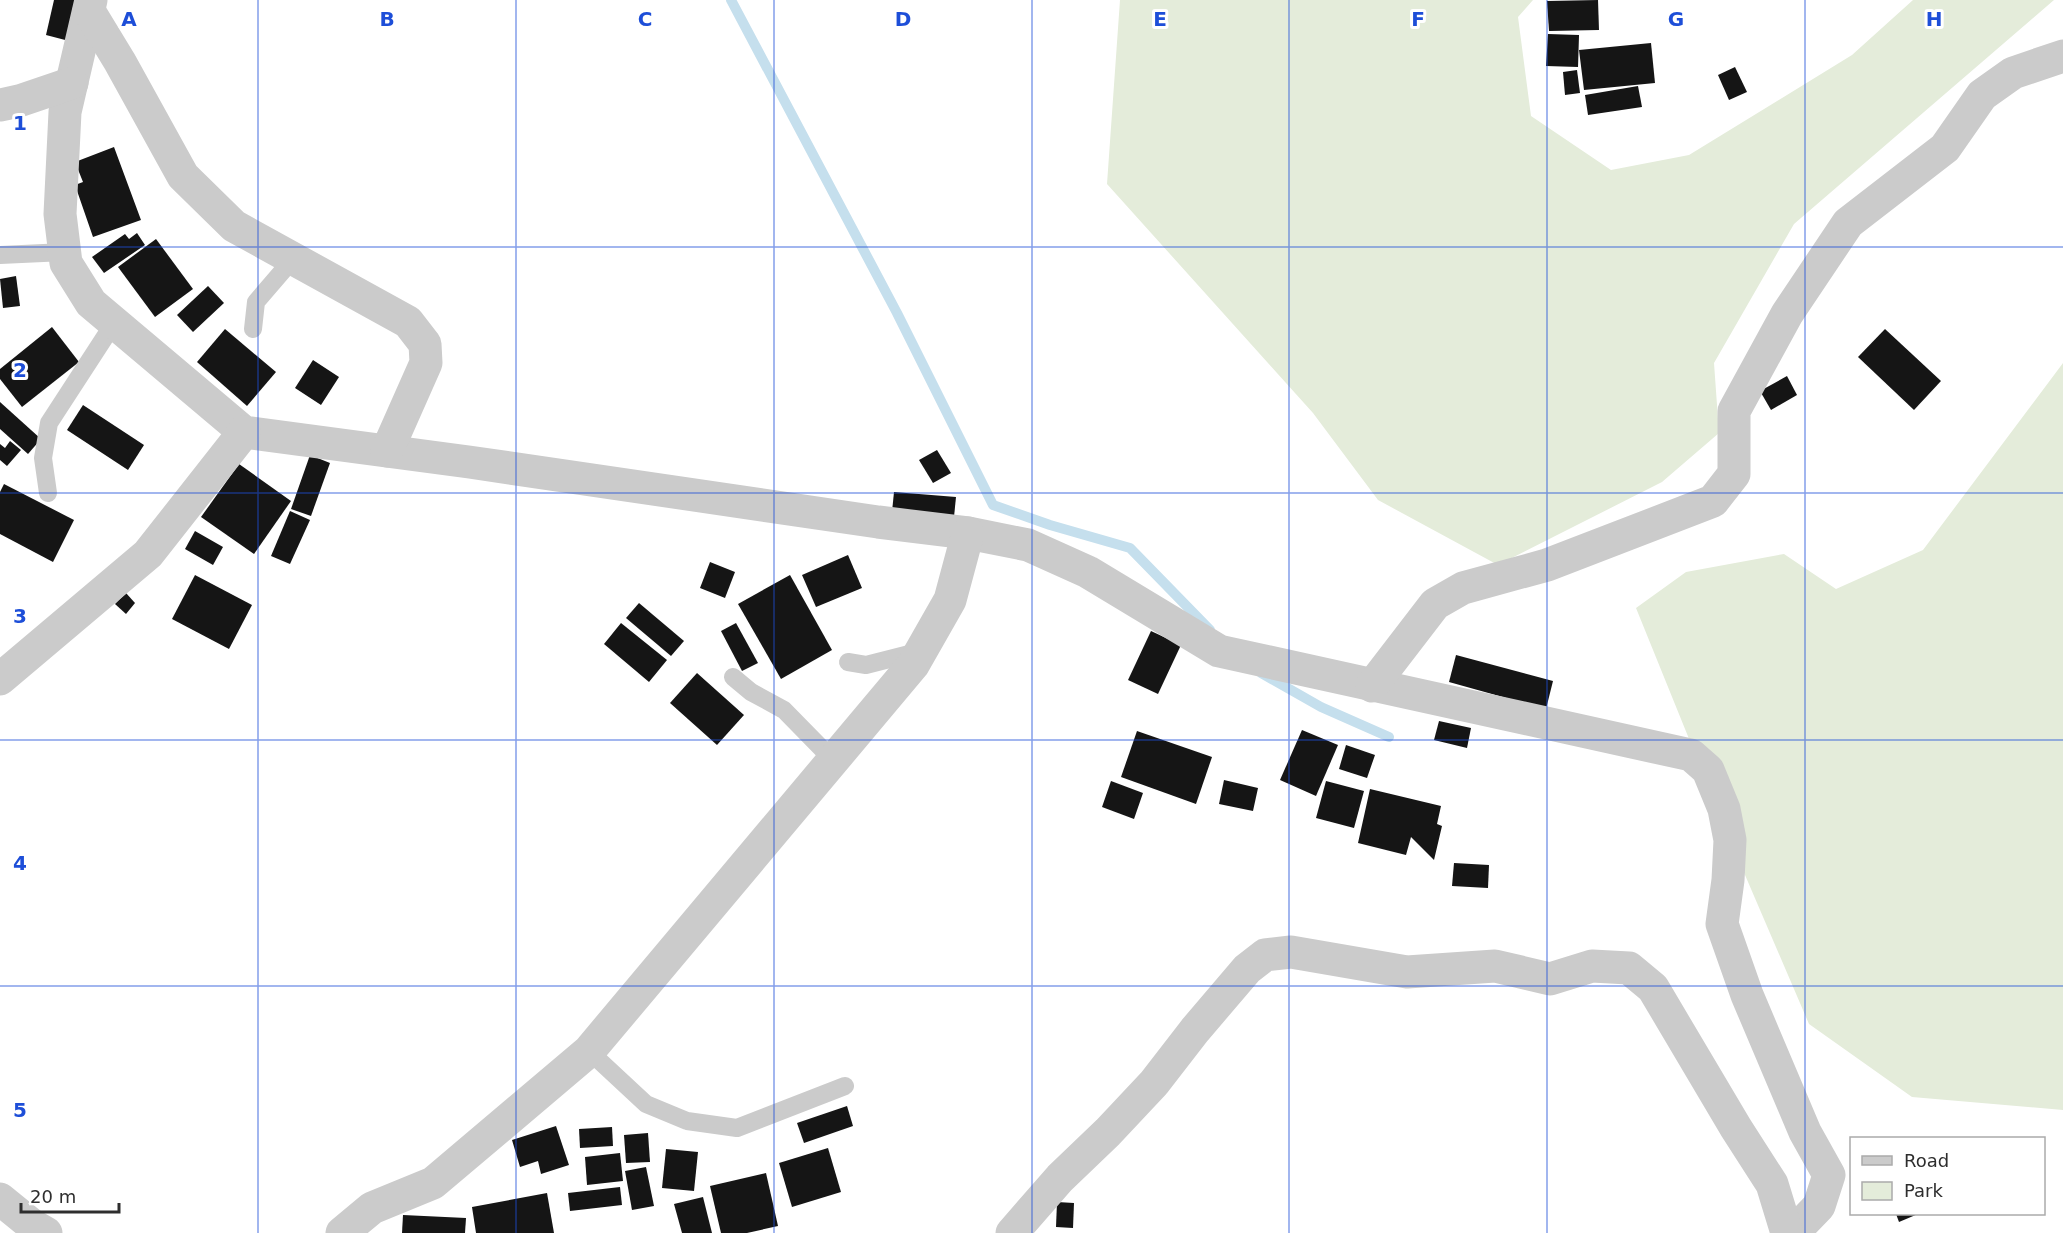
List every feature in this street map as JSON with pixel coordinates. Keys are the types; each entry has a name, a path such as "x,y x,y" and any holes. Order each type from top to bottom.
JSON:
{"street":[{"path":"90,6 65,112 60,214 66,263 91,303 244,432 968,533 1028,545 1088,572 1219,651 1691,754 1708,770 1724,809 1730,840 1728,880 1722,924 1752,1005 1805,1132 1829,1175 1819,1206 1793,1233"},
{"path":"90,6 183,176 234,226 408,322 425,344 426,363 387,451"},
{"path":"1372,686 1435,604 1463,588 1547,565 1713,501 1734,474 1734,411 1787,314 1848,223 1945,148 1982,95 2013,73 2063,56"},
{"path":"0,105 72,83"},
{"path":"0,679 148,554 244,432"},
{"path":"342,1233 372,1208 433,1183 589,1051 913,665 950,600 968,533"},
{"path":"1012,1233 1060,1178 1154,1083 1247,969 1265,955 1291,952 1407,972 1495,966 1550,979 1592,966 1629,968 1653,988 1772,1184 1787,1233"},
{"path":"0,1199 32,1225 46,1233"}],"lane":[{"path":"0,255 65,252"},
{"path":"253,329 256,302 293,259"},
{"path":"48,493 43,458 49,423 114,323"},
{"path":"848,662 866,665 921,651"},
{"path":"733,677 751,692 784,710 833,760"},
{"path":"589,1051 646,1104 687,1121 737,1128 845,1086"}],"green space":[{"path":"1120,0 1533,0 1518,17 1531,116 1611,170 1689,155 1852,55 1913,0 2054,0 1794,224 1714,363 1719,433 1662,482 1498,565 1378,500 1313,413 1107,184"},
{"path":"2063,363 2063,1110 1912,1097 1809,1024 1730,840 1636,608 1686,572 1784,554 1836,589 1923,550"}],"building":[{"path":"54,0 78,0 69,41 46,35"},
{"path":"1598,0 1599,30 1549,31 1547,1"},
{"path":"1548,34 1579,35 1578,67 1546,66"},
{"path":"1651,43 1655,83 1584,90 1579,50"},
{"path":"1735,67 1747,92 1729,100 1718,75"},
{"path":"1577,70 1580,93 1565,95 1563,72"},
{"path":"1638,86 1642,107 1588,115 1585,95"},
{"path":"114,147 141,220 93,237 75,185 83,182 75,162"},
{"path":"137,233 145,245 104,273 92,257 125,234 129,239"},
{"path":"156,239 193,289 155,317 118,267"},
{"path":"16,276 20,306 3,308 0,279"},
{"path":"208,286 224,303 193,332 177,315"},
{"path":"52,327 79,362 22,407 0,379 0,369"},
{"path":"225,329 276,372 247,406 197,362"},
{"path":"1885,329 1941,381 1914,410 1858,357"},
{"path":"313,360 339,377 321,405 295,388"},
{"path":"1787,376 1797,395 1771,410 1760,391"},
{"path":"0,402 41,439 28,454 0,429"},
{"path":"83,405 144,445 128,470 67,430"},
{"path":"10,441 21,450 7,466 0,460 0,444 5,448"},
{"path":"937,450 951,473 933,483 919,460"},
{"path":"310,455 330,463 311,516 291,509"},
{"path":"239,464 291,501 254,554 201,517"},
{"path":"4,484 74,520 53,562 0,534 0,492"},
{"path":"894,492 956,497 954,517 892,512"},
{"path":"290,511 310,520 290,564 271,556"},
{"path":"195,531 223,547 213,565 185,549"},
{"path":"848,555 862,588 816,607 802,575"},
{"path":"710,562 735,572 725,598 700,588"},
{"path":"195,575 252,605 229,649 172,619"},
{"path":"790,575 832,650 781,679 738,604"},
{"path":"126,593 135,603 126,614 115,604"},
{"path":"639,603 684,641 671,656 626,618"},
{"path":"621,623 667,660 649,682 604,644"},
{"path":"736,623 758,663 742,671 721,631"},
{"path":"1151,631 1181,645 1158,694 1128,680"},
{"path":"1456,655 1553,681 1546,709 1449,682"},
{"path":"697,673 744,715 717,745 670,703"},
{"path":"1439,721 1471,728 1467,748 1434,740"},
{"path":"1302,730 1338,745 1316,796 1280,780"},
{"path":"1137,731 1212,757 1196,804 1121,777"},
{"path":"1346,745 1375,755 1367,778 1339,769"},
{"path":"1224,780 1258,788 1253,811 1219,804"},
{"path":"1111,781 1143,793 1134,819 1102,807"},
{"path":"1326,781 1364,791 1354,828 1316,818"},
{"path":"1370,789 1441,806 1437,824 1442,826 1434,860 1411,837 1406,855 1358,843"},
{"path":"1454,863 1489,865 1488,888 1452,886"},
{"path":"847,1106 853,1126 804,1143 797,1123"},
{"path":"556,1126 569,1165 541,1174 538,1161 520,1167 512,1140"},
{"path":"612,1127 613,1146 580,1148 579,1129"},
{"path":"648,1133 650,1162 626,1163 624,1135"},
{"path":"828,1148 841,1192 792,1207 779,1163"},
{"path":"666,1149 698,1152 694,1191 662,1188"},
{"path":"620,1153 623,1181 587,1185 585,1157"},
{"path":"646,1167 654,1206 632,1210 625,1171"},
{"path":"766,1173 778,1226 747,1233 721,1233 710,1186"},
{"path":"620,1187 622,1205 570,1211 568,1193"},
{"path":"547,1193 554,1233 476,1233 472,1207"},
{"path":"703,1197 712,1233 682,1233 674,1204"},
{"path":"1057,1202 1074,1203 1073,1228 1056,1227"},
{"path":"403,1215 466,1218 465,1233 402,1233"},
{"path":"1896,1215 1916,1215 1899,1222"}],"waterway":[{"path":"731,0 897,313 993,505 1050,525 1130,548 1210,630"},
{"path":"1261,673 1321,707 1389,737"}]}
